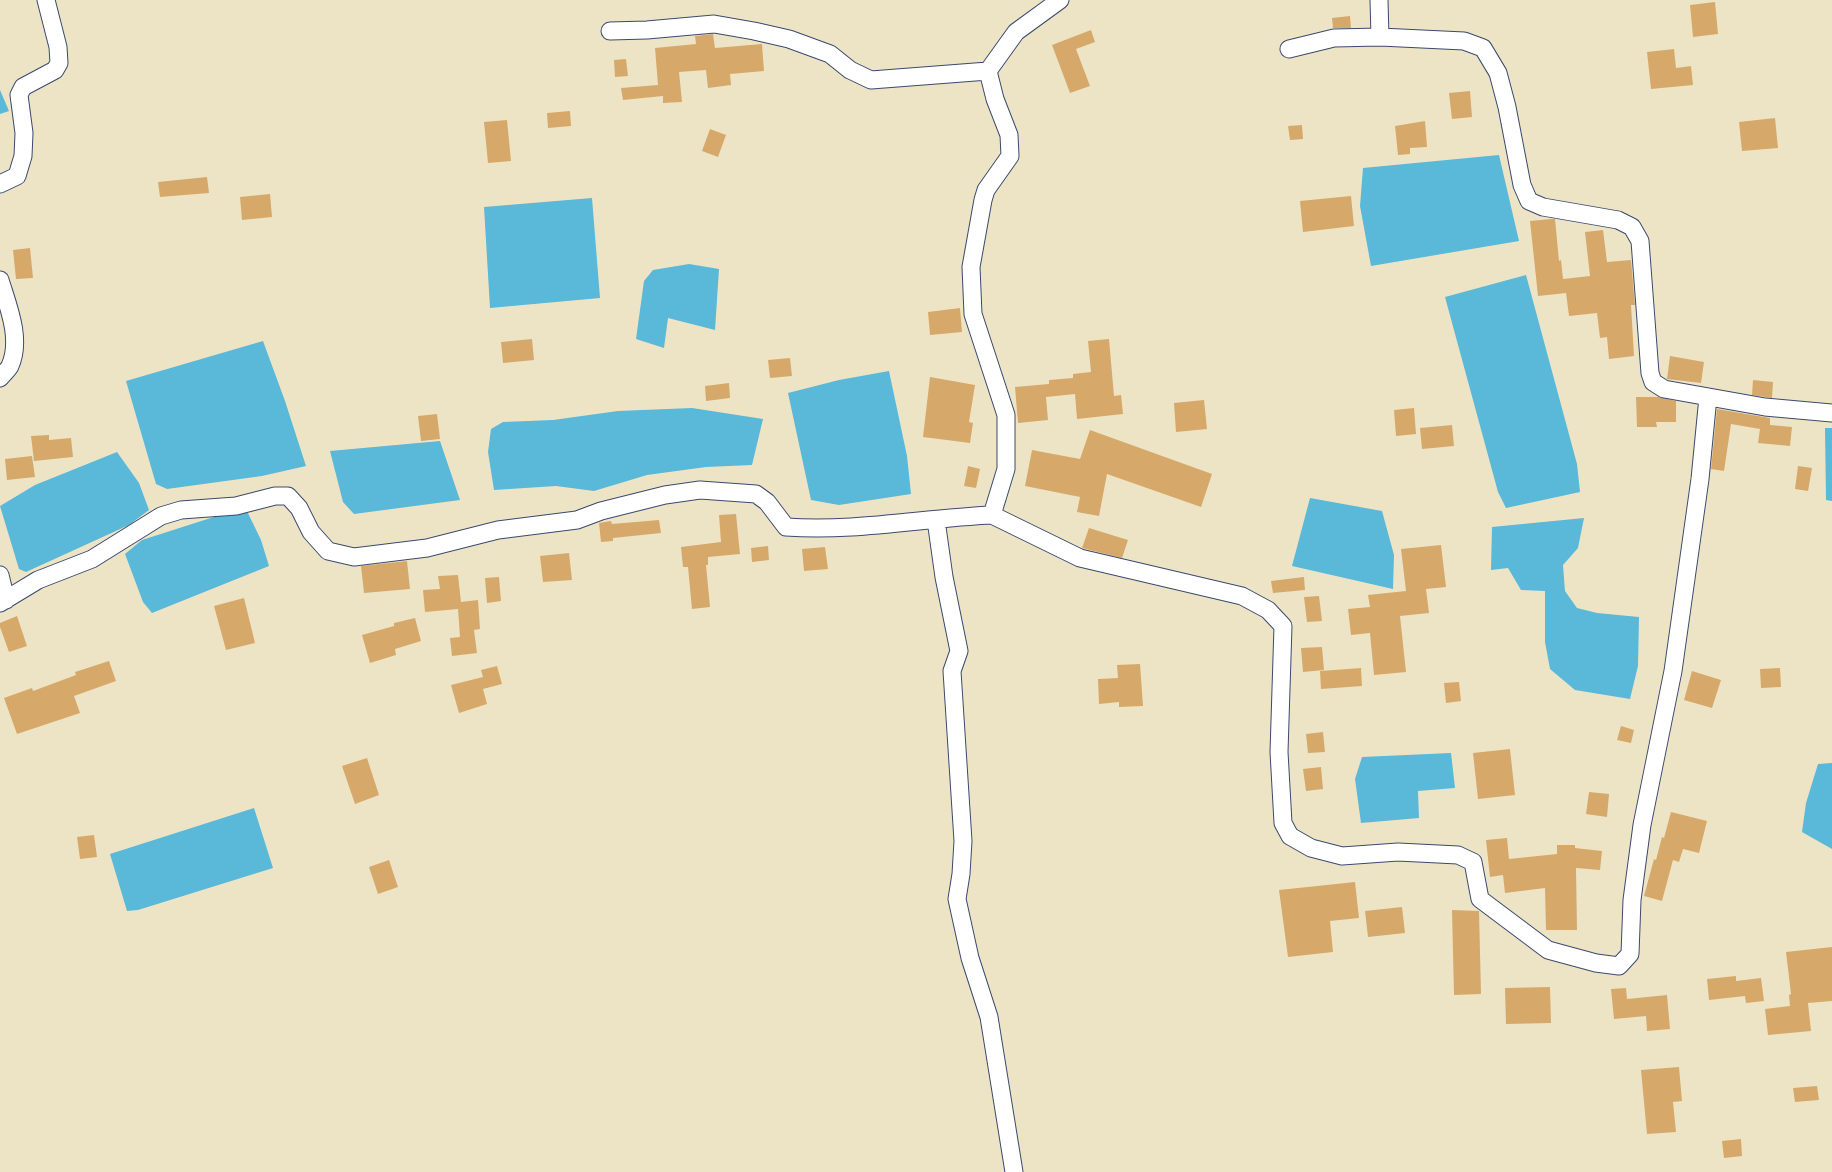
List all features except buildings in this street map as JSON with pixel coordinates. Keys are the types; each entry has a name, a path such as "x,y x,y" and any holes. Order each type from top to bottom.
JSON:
{"street":[{"path":"0,184 17,176 23,156 24,133 19,95 23,87 55,70 59,63 58,47 46,0"},
{"path":"992,515 1006,469 1006,415 973,314 971,267 982,200 986,190 1010,156 1009,135 995,99 988,71 1016,32 1060,0"},
{"path":"1378,0 1380,37"},
{"path":"610,31 633,31 714,24 746,29 789,39 830,54 850,70 871,80 988,71"},
{"path":"1288,49 1334,38 1380,37 1464,42 1482,48 1498,73 1507,107 1522,185 1529,201 1543,207 1618,220 1632,227 1640,241 1650,373 1653,382 1664,389 1765,407 1832,413"},
{"path":"0,280 14,326 14,348 10,366 0,378"},
{"path":"0,575 3,601 38,580 92,559 161,516 181,510 236,506 275,496 288,496 299,508 311,532 328,551 354,557 427,548 498,530 577,520 601,511 666,495 700,490 756,494 767,502 786,527 812,529 873,526 992,515 1080,558 1242,596 1268,610 1283,626 1279,752 1283,823 1290,836 1311,848 1342,856 1398,852 1458,855 1473,862 1480,899 1548,950 1596,964 1619,966 1630,954 1632,900 1642,825 1673,671 1700,479 1708,397"},
{"path":"936,520 944,577 959,651 952,671 963,841 961,874 957,899 970,958 989,1017 1014,1172"}],"water":[{"path":"0,90 9,111 0,114"},
{"path":"1499,155 1519,241 1371,266 1360,206 1363,168"},
{"path":"592,198 600,298 490,308 484,207"},
{"path":"689,264 719,269 715,330 668,318 664,348 636,339 644,281 653,270"},
{"path":"1526,275 1577,464 1580,492 1506,508 1498,492 1445,297"},
{"path":"263,341 285,401 306,466 262,476 167,489 156,484 126,381"},
{"path":"889,371 907,456 911,494 839,505 811,500 788,393 839,380"},
{"path":"692,408 763,419 752,465 706,467 647,475 594,491 556,486 494,490 488,452 491,429 503,422 553,420 618,411"},
{"path":"1825,428 1832,428 1832,501 1826,500"},
{"path":"440,441 460,500 354,514 343,502 330,451"},
{"path":"117,452 139,483 149,510 129,525 26,572 19,569 0,506 35,485"},
{"path":"1310,498 1382,511 1394,555 1393,589 1292,566"},
{"path":"245,507 261,540 269,566 152,613 143,602 125,554 142,540"},
{"path":"1584,518 1578,548 1563,565 1565,591 1577,608 1597,613 1639,617 1638,666 1630,699 1575,690 1550,669 1545,642 1545,591 1521,590 1508,568 1491,570 1492,527"},
{"path":"1451,753 1455,788 1418,791 1419,818 1361,823 1355,779 1362,757"},
{"path":"1832,763 1832,849 1802,832 1806,803 1818,764"},
{"path":"254,808 273,868 138,910 127,911 110,854"}]}
